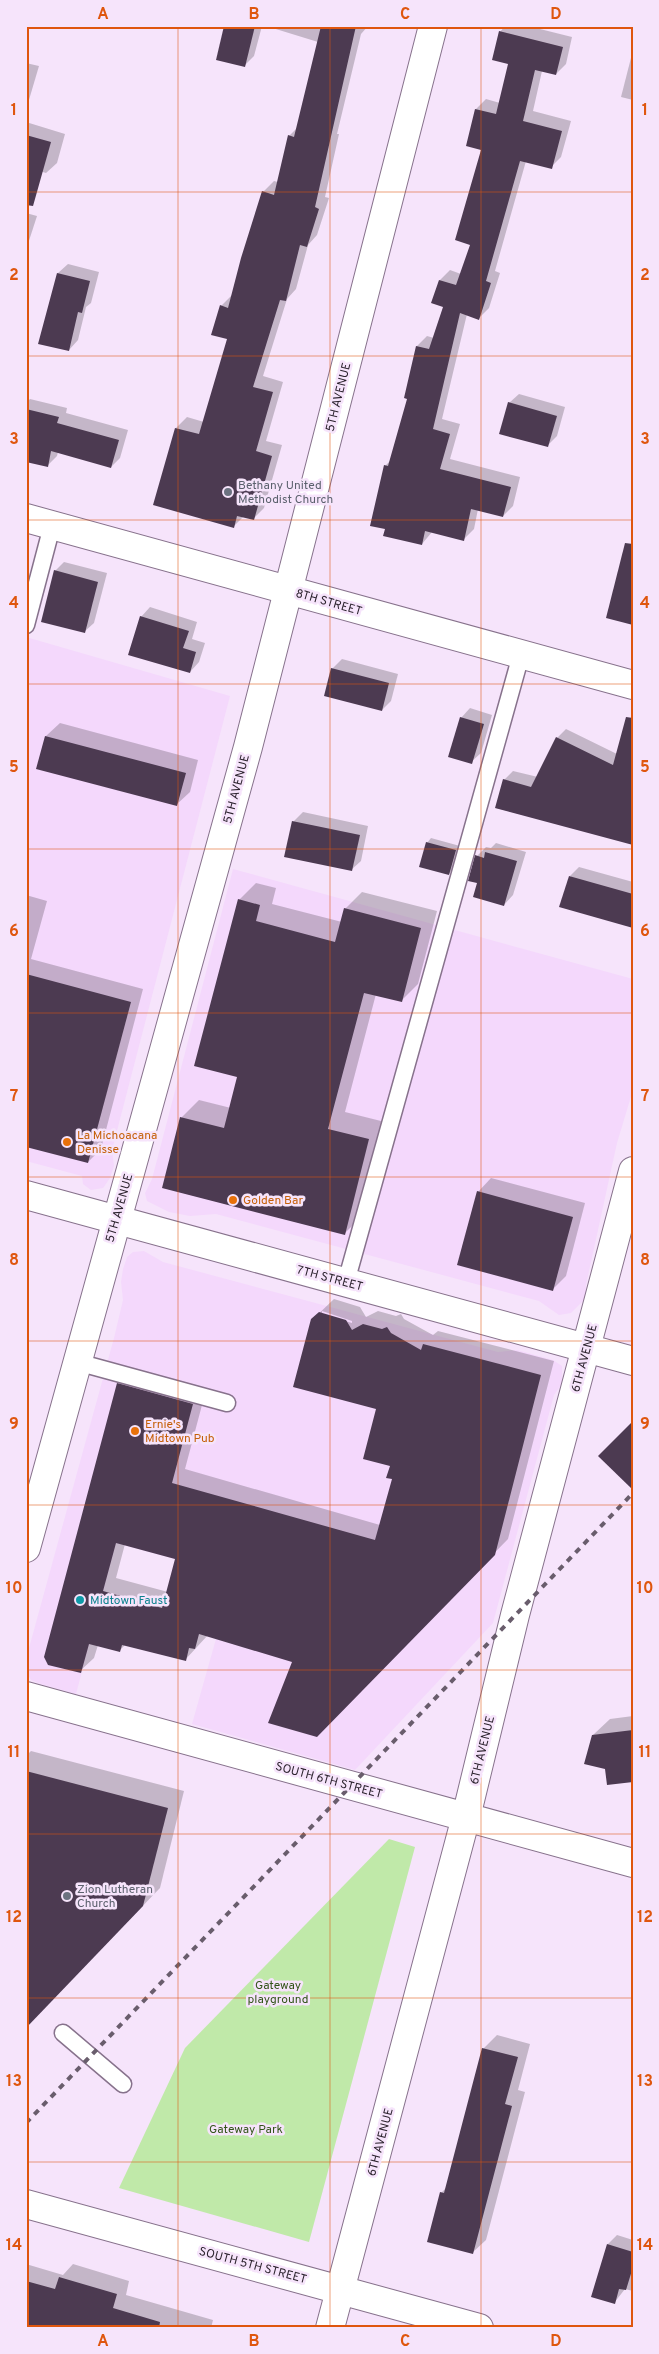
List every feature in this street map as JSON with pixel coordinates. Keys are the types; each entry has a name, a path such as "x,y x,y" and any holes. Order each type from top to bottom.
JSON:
{"street":[{"name":"5TH AVENUE","path":"26,1548 245,756 433,26"},
{"name":"8TH STREET","path":"26,518 633,685"},
{"name":"6TH AVENUE","path":"330,2328 466,1818 515,1615 633,1171"},
{"name":"7TH STREET","path":"26,1195 346,1282 586,1350 633,1361"},
{"name":"SOUTH 6TH STREET","path":"26,1696 633,1863"},
{"name":"SOUTH 5TH STREET","path":"26,2204 340,2288 479,2328"}],"lane":[{"path":"26,625 52,526"},
{"path":"346,1282 521,655"},
{"path":"77,1362 227,1403"},
{"path":"63,2033 123,2084"}],"shaded area":[{"path":"26,637 230,696 112,1150 114,1166 110,1178 103,1188 91,1190 83,1184 82,1176 26,1161"},
{"path":"233,869 633,979 633,1090 617,1143 586,1285 586,1298 571,1313 559,1315 539,1301 216,1214 190,1216 169,1212 147,1201 145,1193 152,1179"},
{"path":"144,1251 163,1262 498,1352 517,1350 553,1360 562,1366 562,1384 554,1395 493,1623 355,1770 192,1724 234,1575 116,1543 76,1694 31,1680 27,1673 26,1659 114,1338 123,1300 121,1282 123,1269 127,1257 133,1252"}],"green space":[{"name":"Gateway Park","path":"389,1839 415,1847 309,2242 119,2188 185,2048"}],"building":[{"path":"224,26 255,26 245,67 216,60"},
{"path":"321,26 356,26 315,207 319,209 307,247 300,245 286,301 280,300 253,387 273,392 256,451 272,456 254,520 237,516 234,528 153,505 175,428 199,434 227,339 211,335 220,305 228,308 262,191 274,195 288,135 294,137"},
{"path":"499,31 563,47 556,75 535,70 523,121 562,131 552,169 520,161 486,281 491,283 479,320 460,313 433,429 450,434 440,469 511,487 503,517 471,509 464,541 425,531 422,545 383,536 385,529 370,526 384,465 388,466 407,399 404,398 416,346 429,349 443,307 431,303 439,280 456,285 470,245 455,240 481,150 466,146 475,109 496,114 508,64 492,60"},
{"path":"26,135 51,142 33,206 26,205"},
{"path":"57,273 90,281 82,313 78,312 69,351 38,344"},
{"path":"508,402 557,416 548,447 499,434"},
{"path":"26,409 59,417 57,423 119,440 111,468 51,451 48,467 26,462"},
{"path":"625,543 633,544 633,625 606,618"},
{"path":"54,570 98,582 85,633 41,622"},
{"path":"140,616 189,631 183,648 196,652 190,673 128,655"},
{"path":"331,668 389,683 382,711 324,696"},
{"path":"460,717 484,724 472,764 448,757"},
{"path":"626,717 633,718 633,845 495,808 503,779 531,787 556,737 613,765"},
{"path":"45,736 186,773 177,806 36,769"},
{"path":"292,821 360,835 352,871 284,857"},
{"path":"426,842 456,850 449,875 419,867"},
{"path":"485,852 517,861 504,906 473,897 477,883 468,881 475,855 484,858"},
{"path":"569,876 633,894 633,928 559,907"},
{"path":"238,899 260,905 256,921 335,942 344,908 421,928 402,1002 364,993 328,1129 369,1139 345,1235 162,1188 180,1117 224,1128 237,1077 194,1066"},
{"path":"26,974 131,1002 88,1163 26,1147"},
{"path":"477,1191 573,1217 553,1291 457,1265"},
{"path":"319,1312 346,1320 352,1330 363,1324 382,1329 387,1327 391,1333 421,1350 423,1344 541,1375 495,1555 317,1737 268,1723 292,1662 199,1634 195,1649 189,1648 186,1661 122,1645 120,1652 89,1644 81,1673 48,1665 44,1657 117,1383 193,1404 172,1483 375,1540 392,1479 386,1478 390,1466 363,1459 376,1409 293,1387 311,1319","holes":["116,1543 175,1559 162,1608 103,1591"]},
{"path":"633,1421 633,1490 598,1456"},
{"path":"633,1730 633,1782 607,1785 605,1769 584,1764 592,1735"},
{"path":"26,1771 168,1808 143,1906 26,2028"},
{"path":"482,2048 518,2057 505,2104 512,2106 473,2254 427,2242 440,2192 444,2193"},
{"path":"607,2244 633,2252 633,2267 626,2290 619,2289 615,2304 591,2297"},
{"path":"59,2277 117,2294 113,2308 160,2322 159,2328 26,2328 26,2281 55,2289"}],"railway":[{"path":"26,2123 633,1493"}],"place":[{"name":"Bethany United Methodist Church","path":"228,492"},
{"name":"La Michoacana Denisse","path":"67,1142"},
{"name":"Golden Bar","path":"233,1200"},
{"name":"Ernie's Midtown Pub","path":"135,1431"},
{"name":"Midtown Faust","path":"80,1600"},
{"name":"Zion Lutheran Church","path":"67,1896"}],"park label":[{"name":"Gateway playground","path":"278,1992"}]}
